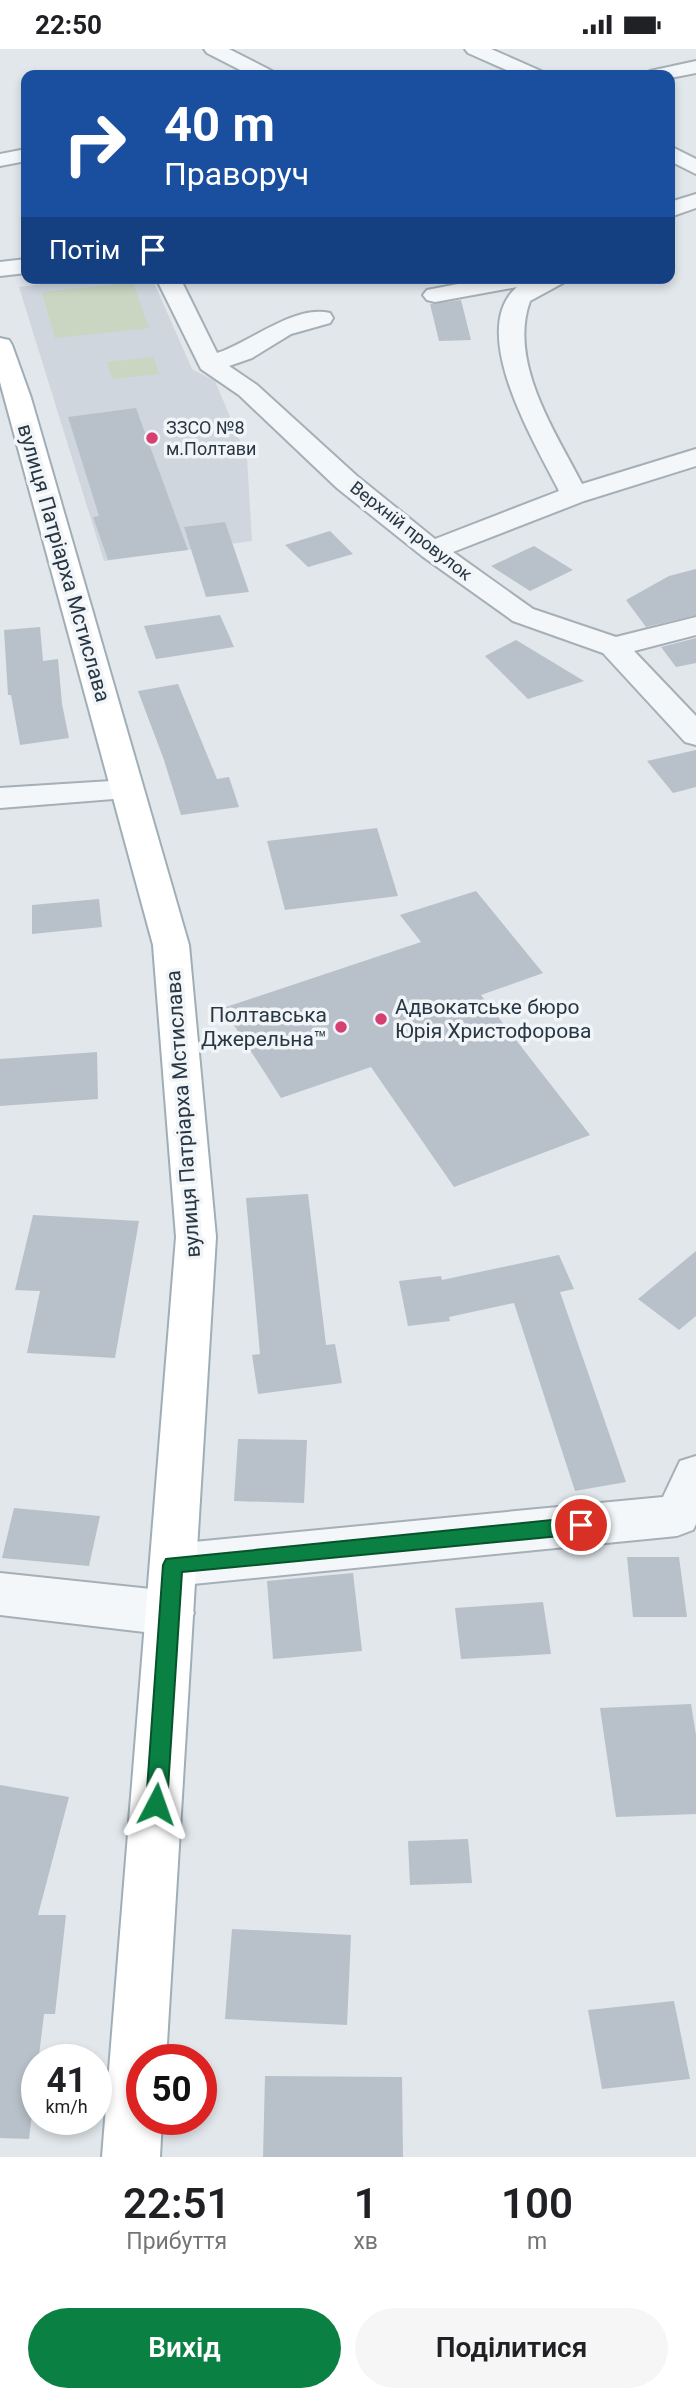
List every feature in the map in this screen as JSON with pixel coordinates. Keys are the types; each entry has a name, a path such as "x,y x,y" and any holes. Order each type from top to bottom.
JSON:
{"main road":[{"name":"вулиця Патріарха Мстислава","path":"0,345 18,398 171,945 197,1237 131,2157"}],"street":[{"path":"214,49 255,70"},
{"path":"475,49 523,70"},
{"path":"675,71 696,67"},
{"path":"675,155 696,168"},
{"path":"0,160 21,156"},
{"path":"675,208 696,201"},
{"path":"0,269 21,267"},
{"name":"Верхній провулок","path":"171,284 210,363 248,390 347,482 432,549 523,614 614,647 696,735"},
{"path":"435,295 496,284"},
{"path":"541,284 517,300 509,335 521,386 575,495"},
{"path":"210,363 243,353 282,329 321,318"},
{"path":"432,549 575,495 696,457"},
{"path":"614,647 696,626"},
{"path":"0,798 127,790"},
{"path":"173,1565 677,1516 696,1475"},
{"path":"0,1594 170,1613"}],"shaded area":[{"name":"ЗЗСО №8 м.Полтави","path":"44,284 155,284 192,369 215,381 247,457 252,541 104,561 19,287"}],"green space":[{"path":"133,284 149,328 55,338 42,292"},
{"path":"154,357 159,374 112,379 107,362"}],"building":[{"path":"461,300 471,340 439,341 430,304"},
{"path":"136,408 188,550 108,560 93,517 99,516 68,417"},
{"path":"225,522 249,592 206,597 184,527"},
{"path":"330,531 353,554 308,567 285,545"},
{"path":"534,546 573,570 530,591 491,566"},
{"path":"696,569 696,615 646,627 626,600 669,576"},
{"path":"220,615 234,647 156,659 144,626"},
{"path":"40,627 43,661 58,659 62,704 69,738 20,745 11,695 8,695 4,630"},
{"path":"696,638 696,663 676,667 661,647"},
{"path":"516,640 584,681 528,699 485,656"},
{"path":"178,684 217,779 229,777 239,807 181,815 138,691"},
{"path":"696,750 696,787 673,793 647,761"},
{"path":"377,828 398,896 285,910 267,841"},
{"path":"476,891 543,973 481,995 590,1135 454,1187 371,1067 281,1098 223,1008 421,942 400,915"},
{"path":"99,899 102,927 32,934 32,905"},
{"path":"97,1052 98,1099 0,1106 0,1059"},
{"path":"308,1194 326,1345 335,1344 342,1383 258,1394 252,1355 260,1354 246,1198"},
{"path":"33,1215 139,1221 115,1358 27,1353 40,1291 15,1290"},
{"path":"696,1251 696,1316 679,1330 638,1299"},
{"path":"559,1255 574,1289 560,1292 626,1482 575,1491 514,1303 449,1317 450,1321 408,1326 399,1281 441,1276 442,1280"},
{"path":"238,1439 307,1440 304,1503 234,1501"},
{"path":"14,1508 100,1516 89,1566 2,1558"},
{"path":"627,1557 679,1557 687,1617 633,1617"},
{"path":"353,1573 362,1651 273,1659 267,1581"},
{"path":"543,1602 551,1654 461,1659 455,1608"},
{"path":"691,1704 696,1735 696,1814 616,1817 600,1708"},
{"path":"0,1785 69,1797 38,1915 66,1915 55,2014 44,2014 40,2044 21,2044 21,2135 29,2135 29,2139 0,2138"},
{"path":"468,1839 472,1883 410,1885 408,1841"},
{"path":"232,1929 351,1935 347,2025 225,2019"},
{"path":"674,2001 690,2079 602,2089 588,2010"},
{"path":"265,2076 402,2077 403,2157 263,2157"}],"place":[{"name":"ЗЗСО №8 м.Полтави","path":"152,438"},
{"name":"Адвокатське бюро Юрія Христофорова","path":"381,1019"},
{"name":"Полтавська Джерельна™","path":"341,1027"}],"route":[{"path":"156,1804 173,1565 581,1525"}]}
